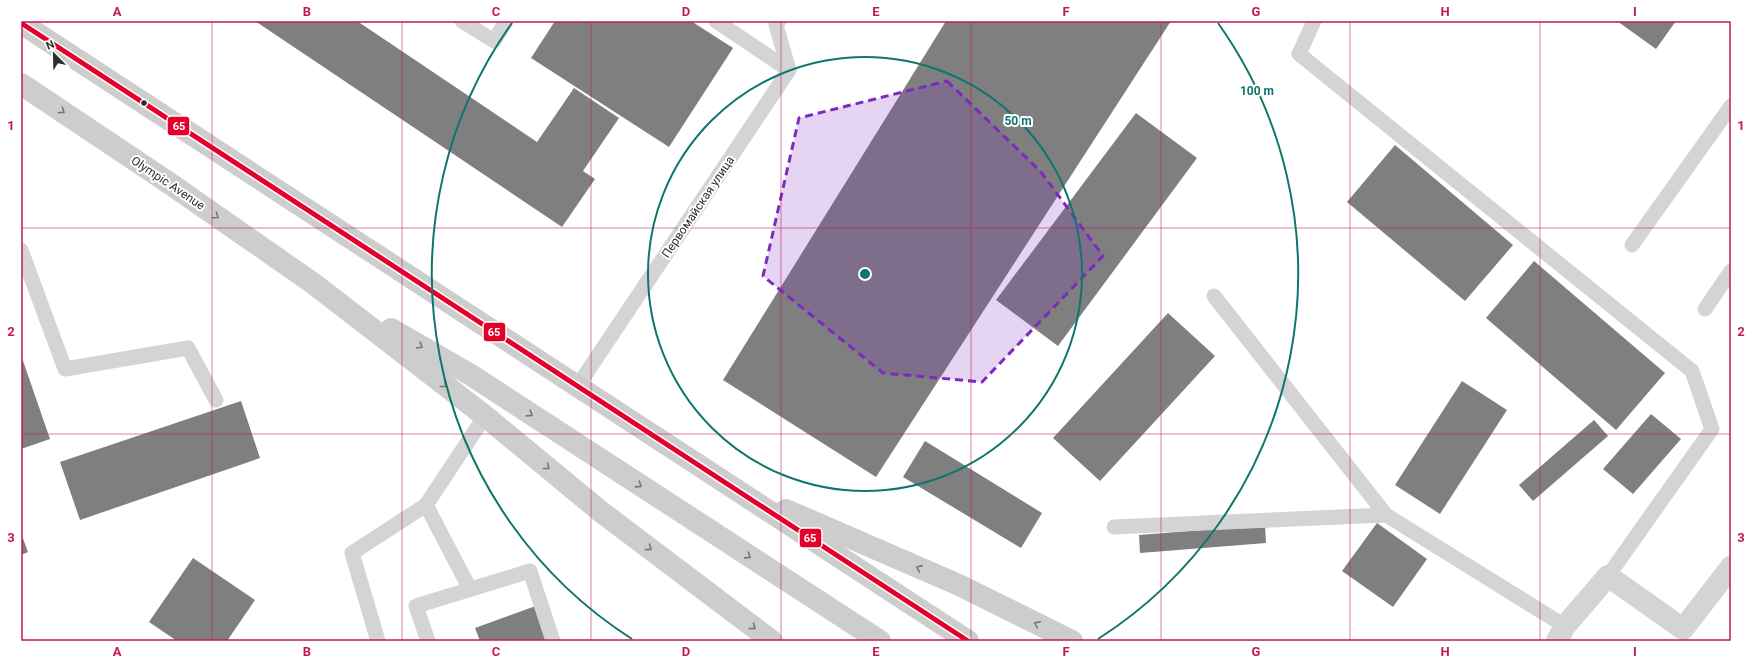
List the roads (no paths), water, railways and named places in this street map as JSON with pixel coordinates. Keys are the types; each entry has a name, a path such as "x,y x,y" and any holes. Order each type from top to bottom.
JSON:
{"main road":[{"path":"21,23 968,641"},
{"name":"Olympic Avenue","path":"21,84 172,185 314,284"},
{"path":"314,284 485,416 600,511 772,641"},
{"path":"314,284 470,375 880,641"},
{"path":"728,484 959,585 1072,641"}],"street":[{"path":"1561,634 1608,576 1684,629 1731,567"}],"lane":[{"path":"462,21 494,41 506,21"},
{"path":"716,21 789,70"},
{"path":"779,21 776,26 789,70"},
{"path":"1314,21 1299,54 1692,371 1712,429 1608,576"},
{"name":"Первомайская улица","path":"577,387 789,70"},
{"path":"1632,245 1731,106"},
{"path":"21,250 65,369 188,348 216,400"},
{"path":"1705,309 1731,271"},
{"path":"1214,296 1386,515 1561,634"},
{"path":"378,641 352,553 426,505 485,416"},
{"path":"426,505 470,589"},
{"path":"1114,527 1386,515"},
{"path":"428,641 416,606 530,571 553,641"}]}
